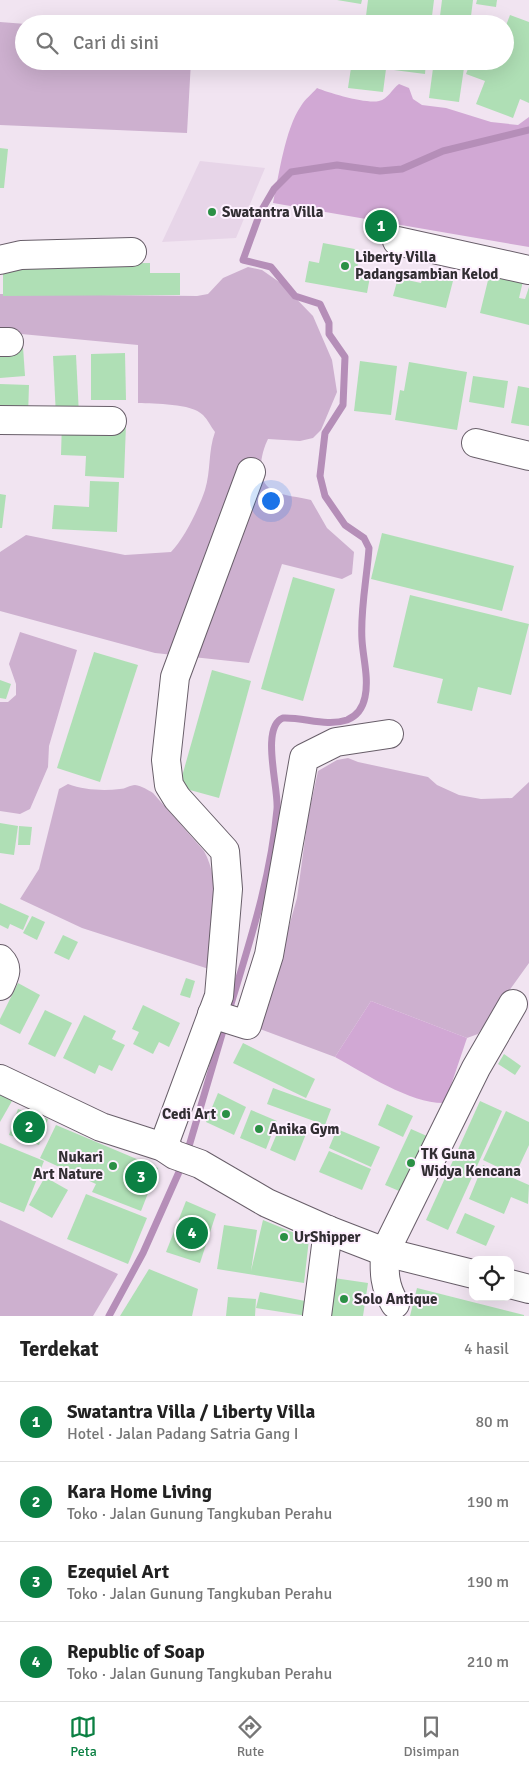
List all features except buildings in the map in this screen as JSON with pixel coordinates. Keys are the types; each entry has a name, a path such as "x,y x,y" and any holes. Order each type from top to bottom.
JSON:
{"street":[{"path":"396,241 529,270"},
{"path":"0,260 21,255 132,252"},
{"path":"0,420 112,421"},
{"path":"476,443 529,456"},
{"path":"181,1156 223,1017 219,996 228,889 224,851 177,798 169,785 166,760 167,738 175,677 251,472"},
{"path":"223,1017 247,1025 269,955 304,758 336,742 389,734"},
{"path":"0,959 5,964 6,970 0,986"},
{"path":"394,1304 387,1291 384,1274 386,1252 476,1068 513,1004"},
{"path":"0,1079 101,1127 181,1156 267,1203 328,1230 386,1252 469,1273"},
{"path":"317,1316 328,1230"},
{"path":"514,1285 529,1289"}],"shaded area":[{"path":"0,22 15,23 15,70 190,70 187,133 0,125"},
{"path":"399,84 409,88 413,99 422,105 446,108 491,122 518,125 529,117 529,247 273,203 283,153 295,116 303,103 317,88 348,98 373,102 385,98"},
{"name":"Swatantra Villa","path":"200,161 265,168 236,238 162,242"},
{"path":"248,267 262,270 282,284 313,316 332,360 337,392 321,430 313,438 300,441 268,439 263,451 261,466 263,480 267,486 276,492 311,500 327,528 354,552 352,574 342,579 282,564 249,663 155,653 0,611 0,552 26,535 125,555 171,552 186,531 202,497 207,483 211,446 215,432 203,415 190,408 138,403 138,345 0,332 0,294 197,296 208,294 223,278"},
{"path":"20,632 77,650 49,746 48,767 30,809 20,814 0,811 0,702 8,702 16,695 16,684 9,664"},
{"path":"348,758 358,762 428,777 437,785 459,795 481,799 512,798 529,782 529,963 478,1034 467,1038 371,1001 335,1057 260,1029 297,898 308,817 318,771 337,760"},
{"path":"68,784 80,788 100,790 122,789 135,785 145,788 153,793 204,851 210,864 215,893 212,970 82,928 20,899 39,869 59,789"},
{"path":"371,1001 467,1038 445,1103 418,1099 403,1093 335,1057"},
{"path":"0,1220 118,1274 93,1316 0,1316"}],"waterway":[{"path":"228,1014 258,913 270,861 277,809 272,759 273,733 276,724 283,718 339,722 357,714 363,704 366,683 362,629 369,548 364,538 345,525 325,496 320,476 325,433 343,405 345,357 329,334 329,323 320,304 295,296 271,267 243,260 260,213 274,189 291,172 337,165 380,171 402,169 443,151 529,130"},
{"path":"187,1153 225,1024"},
{"path":"109,1316 143,1253 183,1163"}],"place":[{"name":"Swatantra Villa","path":"212,212"},
{"name":"Swatantra Villa / Liberty Villa","path":"381,226"},
{"name":"Liberty Villa Padangsambian Kelod","path":"345,266"},
{"name":"Cedi Art","path":"226,1114"},
{"name":"Kara Home Living","path":"29,1127"},
{"name":"Anika Gym","path":"259,1129"},
{"name":"TK Guna Widya Kencana","path":"411,1163"},
{"name":"Nukari Art Nature","path":"113,1166"},
{"name":"Ezequiel Art","path":"141,1177"},
{"name":"Republic of Soap","path":"192,1233"},
{"name":"UrShipper","path":"284,1237"},
{"name":"Solo Antique","path":"344,1299"}]}
